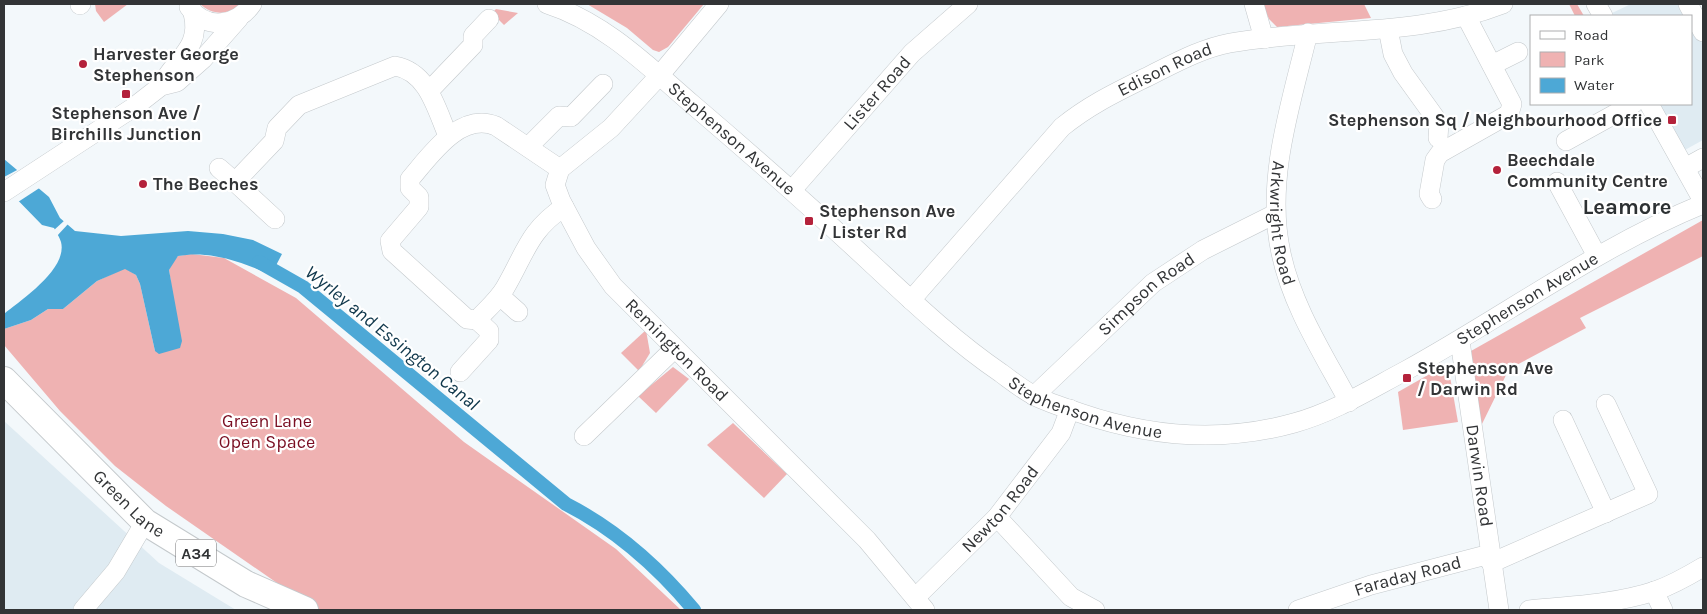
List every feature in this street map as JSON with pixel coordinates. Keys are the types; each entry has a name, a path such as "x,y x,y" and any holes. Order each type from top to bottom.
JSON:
{"highway":[{"name":"Green Lane","path":"4,380 145,522 246,584 306,610"}],"street":[{"name":"Stephenson Avenue","path":"547,4 598,28 632,53 792,190 911,300 974,355 1034,396 1144,432 1211,436 1292,424 1349,402 1460,341 1598,256 1703,203"},
{"path":"460,372 489,340 489,331 477,320 467,319 392,251 390,241 418,207 419,197 410,188 410,180 448,136 476,123 487,122 560,169 611,128 659,76 719,4"},
{"name":"Lister Road","path":"792,190 912,53 968,4"},
{"path":"1254,4 1264,39"},
{"name":"Edison Road","path":"911,300 1062,127 1087,107 1191,55 1229,43 1308,33 1388,29 1466,16 1503,4"},
{"path":"1596,4 1602,15"},
{"path":"1688,4 1703,32"},
{"path":"190,8 203,20 215,23 227,23 250,9"},
{"path":"4,192 44,168 134,107 161,86 168,73 193,43 196,24 190,8"},
{"path":"161,86 177,82 188,73 250,9"},
{"path":"1432,199 1429,194 1435,160 1440,154 1509,114 1512,109 1512,104 1466,16"},
{"path":"429,91 473,45 474,36 489,19"},
{"path":"1388,29 1393,54 1403,72 1439,123 1438,138"},
{"name":"Arkwright Road","path":"1308,33 1280,148 1276,214 1281,254 1293,291 1349,402"},
{"path":"1492,65 1518,52"},
{"path":"234,182 274,140 277,128 299,105 395,66 408,68 429,91 448,136"},
{"path":"528,147 559,116 571,117 603,84"},
{"path":"1566,141 1631,105"},
{"path":"1650,105 1703,203"},
{"path":"1685,168 1703,158"},
{"path":"219,168 274,219"},
{"name":"Remington Road","path":"560,169 555,185 564,207 586,248 613,286 867,540 921,603"},
{"path":"1558,182 1598,256"},
{"path":"477,320 500,296 527,243 543,225 564,207"},
{"name":"Simpson Road","path":"1034,396 1153,283 1203,250 1276,214"},
{"path":"500,296 518,312"},
{"name":"Darwin Road","path":"1460,341 1490,559 1500,610"},
{"path":"584,436 674,349"},
{"name":"Faraday Road","path":"1298,610 1371,585 1490,559 1606,513 1648,494 1606,404"},
{"name":"Newton Road","path":"921,603 997,517 1061,433 1070,409"},
{"path":"1563,420 1606,513"},
{"path":"997,517 1071,596 1095,610"},
{"path":"83,610 116,571 145,522"},
{"path":"1528,610 1594,603 1654,591 1676,582 1703,567"},
{"path":"1654,591 1662,610"}],"shaded area":[{"path":"1631,4 1682,4 1688,15 1610,15"},
{"path":"1692,23 1703,45 1703,140 1683,151 1659,105 1692,105"},
{"path":"4,421 159,563 236,610 4,610"}],"green space":[{"path":"95,4 128,4 104,22 96,11"},
{"path":"200,4 240,4 230,11 220,13 205,8"},
{"path":"587,4 704,4 668,47 659,52 653,50 627,28"},
{"path":"1262,4 1364,4 1371,18 1277,27 1269,19"},
{"path":"1569,4 1577,4 1583,15 1574,15"},
{"path":"496,9 518,13 504,25 492,13"},
{"path":"1703,220 1703,256 1580,318 1586,328 1509,369 1481,426 1471,351"},
{"name":"Green Lane Open Space","path":"192,254 224,258 296,298 464,442 616,549 681,610 316,610 166,506 115,466 60,411 4,345 4,329 31,320 48,309 63,309 97,281 125,268 136,275 140,284 155,351 171,283 169,270 171,264 178,256"},
{"path":"646,330 650,353 639,371 621,353"},
{"path":"673,367 689,379 656,413 638,396"},
{"path":"1442,367 1449,371 1458,422 1403,430 1398,392"},
{"path":"733,423 787,474 764,498 707,445"}],"water":[{"path":"4,159 49,197 60,218 75,231 121,236 188,231 223,234 253,240 282,254 271,275 226,258 202,255 178,256 169,270 182,341 180,348 159,354 155,351 140,284 136,275 125,269 97,281 63,309 48,309 31,320 4,329 4,314 42,283 51,273 61,252 61,242 54,228 42,225 4,186"}],"pier":[{"path":"19,169 41,187 18,202 4,189 4,177"},
{"path":"65,220 69,223 56,237 53,231"}],"waterway":[{"name":"Wyrley and Essington Canal","path":"259,262 303,287 566,504 619,537 666,579 694,610"}],"place":[{"name":"Harvester George Stephenson","path":"83,64"},
{"name":"Stephenson Ave / Birchills Junction","path":"126,94"},
{"name":"Stephenson Sq / Neighbourhood Office","path":"1672,120"},
{"name":"Beechdale Community Centre","path":"1497,170"},
{"name":"The Beeches","path":"143,184"},
{"name":"Stephenson Ave / Lister Rd","path":"809,221"},
{"name":"Stephenson Ave / Darwin Rd","path":"1407,378"}],"district":[{"name":"Leamore","path":"1627,207"}]}
